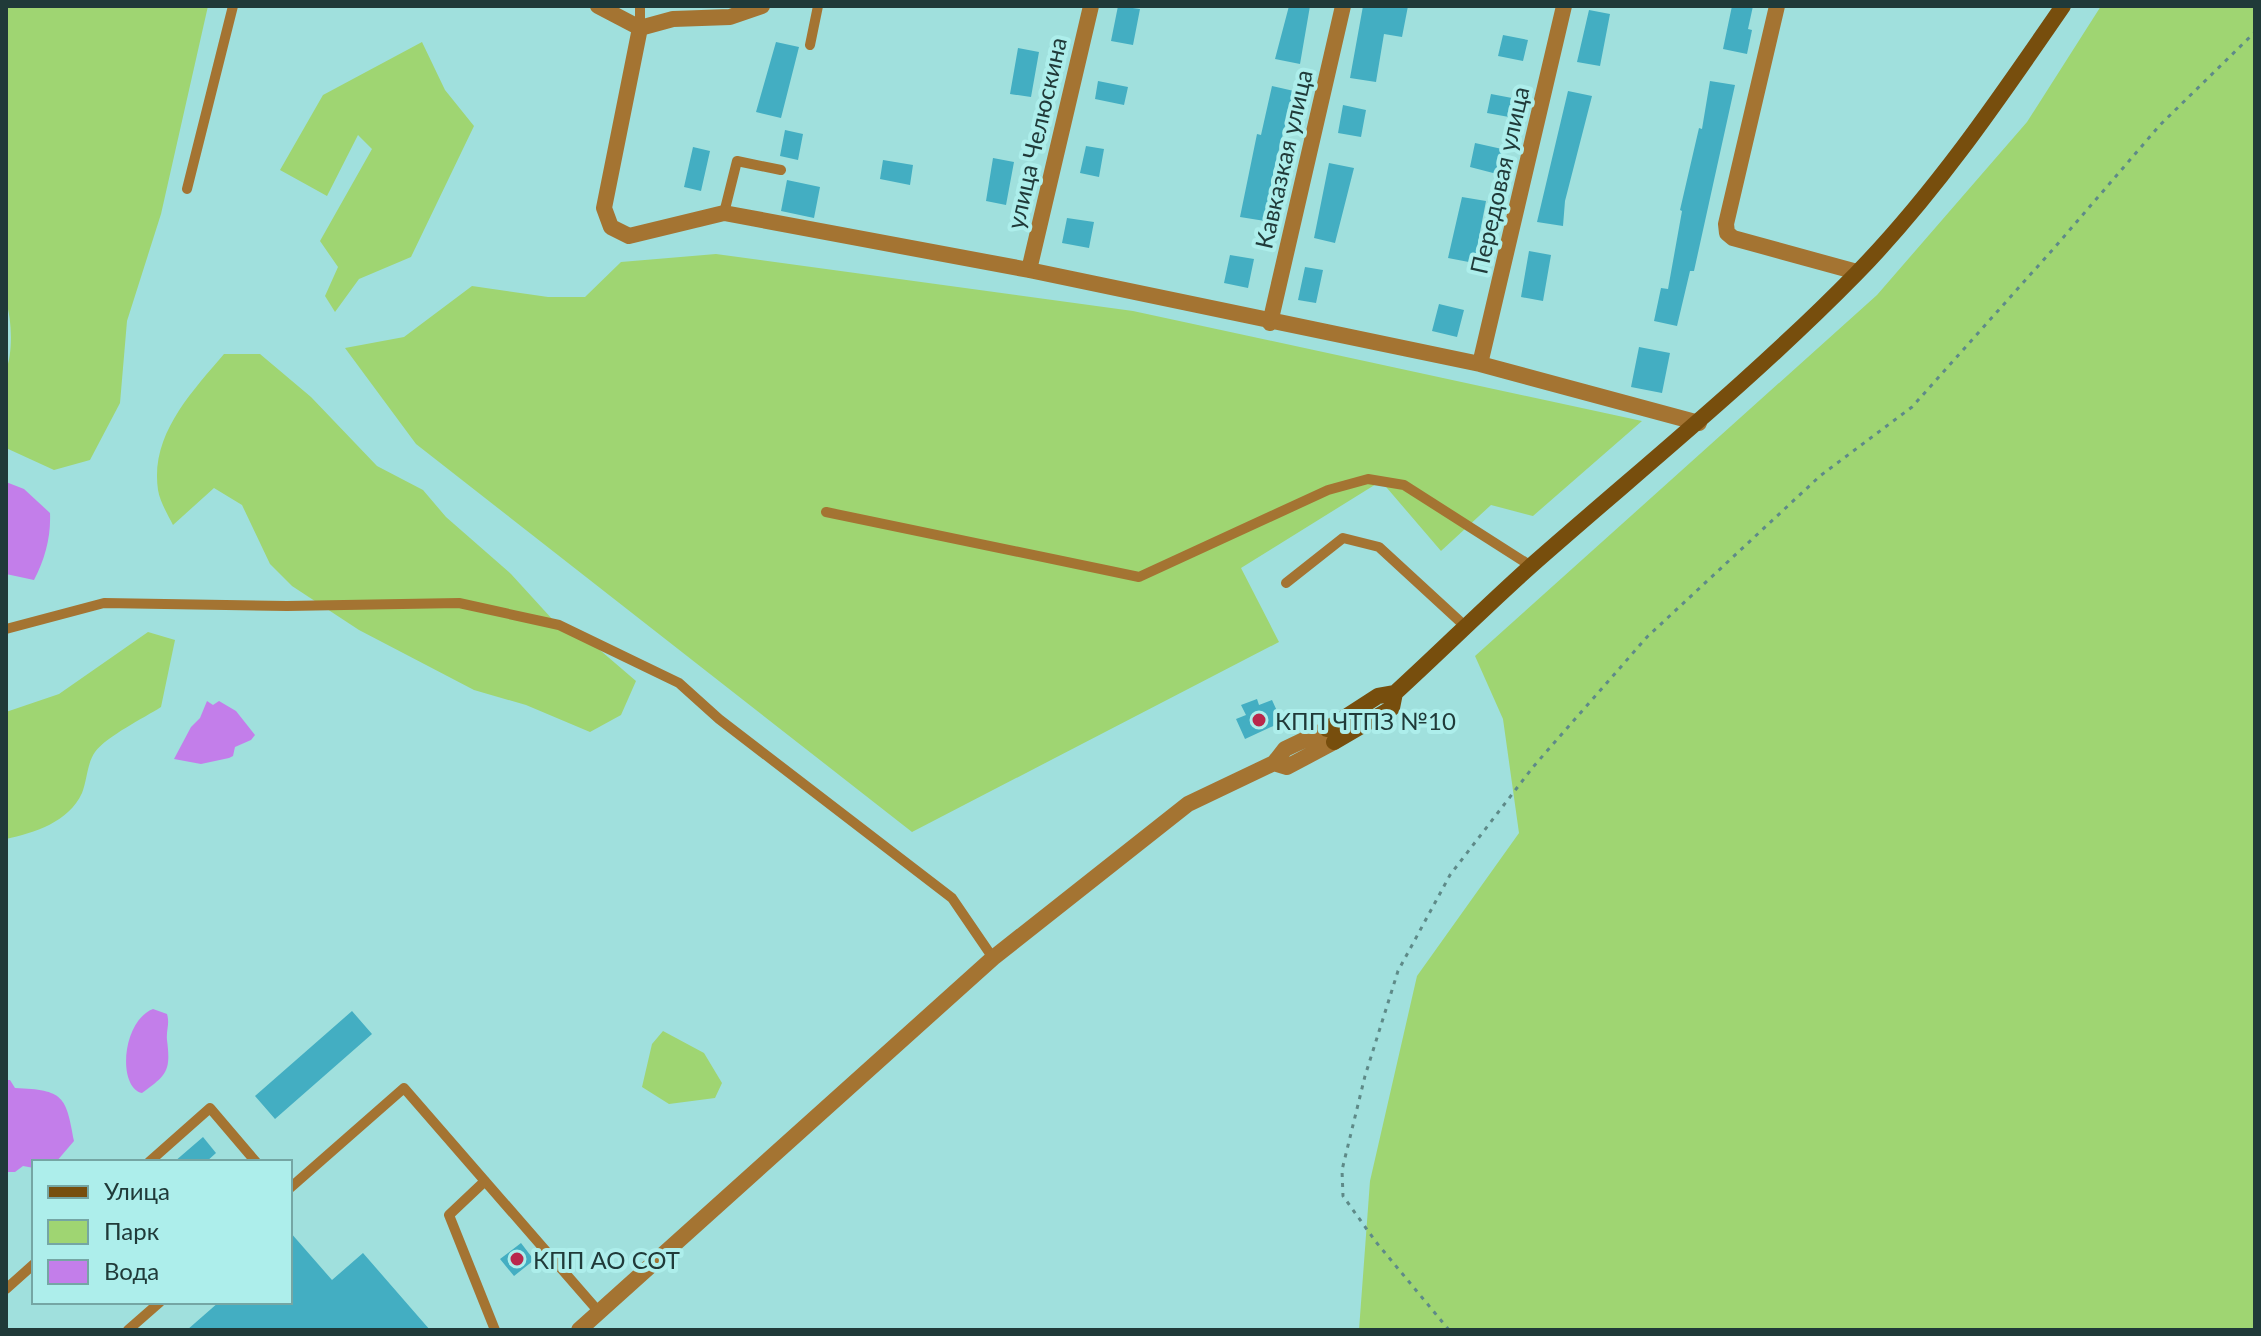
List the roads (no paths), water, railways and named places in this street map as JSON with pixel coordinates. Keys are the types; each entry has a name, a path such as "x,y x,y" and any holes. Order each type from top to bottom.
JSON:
{"street":[{"path":"598,6 640,28 673,19 730,17 762,6"},
{"name":"улица Челюскина","path":"1029,270 1091,6"},
{"name":"Кавказкая улица","path":"1270,323 1343,6"},
{"name":"Передовая улица","path":"1480,364 1564,6"},
{"path":"1777,6 1726,224 1727,233 1733,238 1857,272"},
{"path":"579,1330 993,958 1188,804 1274,763 1287,767 1330,735 1392,708 1395,693 1531,566 1699,423 1857,272 1928,193 2004,92 2063,6"},
{"path":"640,28 604,208 611,227 629,236 724,213 1029,270 1270,323 1480,364 1699,423"}],"lane":[{"path":"187,189 233,6"},
{"path":"640,6 640,28"},
{"path":"810,45 818,6"},
{"path":"724,213 737,161 781,170"},
{"path":"826,512 1139,577 1328,490 1368,479 1404,485 1531,566"},
{"path":"1286,583 1343,538 1379,547 1466,627"},
{"path":"6,629 104,603 287,606 459,603 559,625 679,683 719,719 952,898 993,958"},
{"path":"292,1186 404,1088 599,1312"},
{"path":"151,1160 210,1108 254,1160"},
{"path":"485,1181 449,1215 495,1330"},
{"path":"6,1289 32,1266"},
{"path":"128,1330 158,1304"}],"water":[{"path":"6,482 24,489 50,513 46,548 34,580 6,574"},
{"path":"207,701 213,705 219,701 236,711 255,735 235,747 233,756 229,758 201,764 174,759 191,727 200,718"},
{"path":"153,1009 167,1014 168,1059 162,1076 142,1093 134,1088 129,1079 126,1053 135,1026"},
{"path":"6,1080 10,1080 15,1088 44,1091 60,1098 68,1114 74,1141 58,1160 32,1160 32,1168 23,1166 15,1172 6,1172"}],"place":[{"name":"КПП ЧТПЗ №10","path":"1259,720"},
{"name":"КПП АО СОТ","path":"517,1259"}]}
